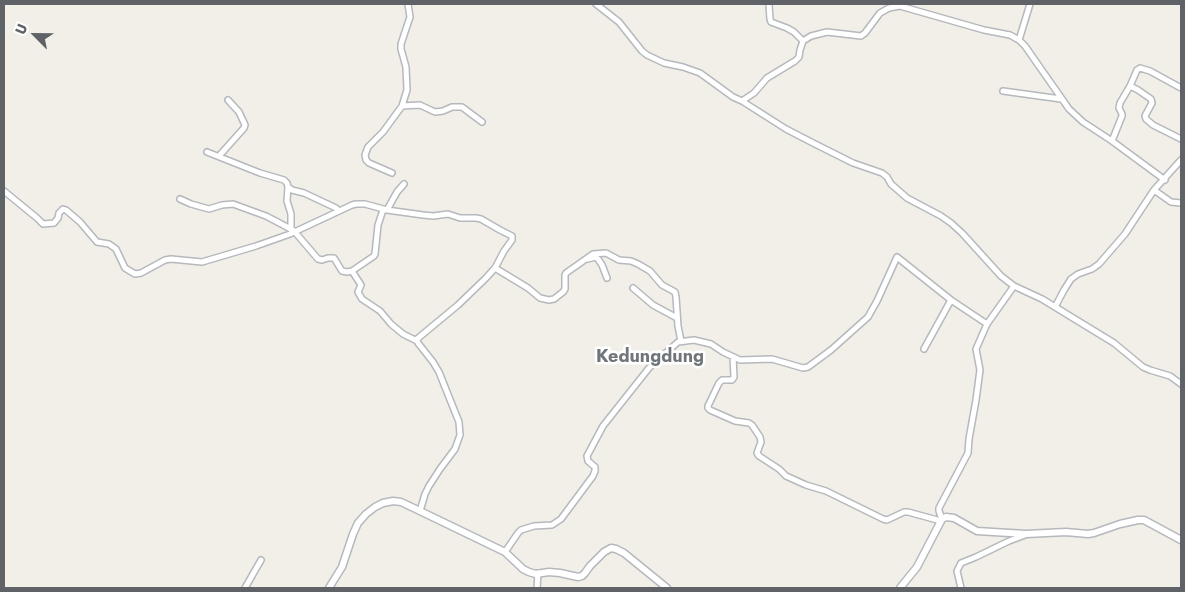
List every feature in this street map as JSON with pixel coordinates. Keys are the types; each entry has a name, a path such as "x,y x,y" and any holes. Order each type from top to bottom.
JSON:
{"street":[{"path":"392,173 368,163 365,155 368,147 383,132 402,106 407,90 406,67 401,44 410,17 408,4"},
{"path":"596,4 619,22 647,55 664,63 700,73 733,97 786,129 853,163 882,173 907,198 951,223 1001,276 1014,286 1042,299 1114,343 1143,367 1170,376 1181,384"},
{"path":"1019,40 1030,4"},
{"path":"769,5 771,22 794,32 803,41"},
{"path":"742,101 754,93 767,78 799,58 803,41 811,36 827,32 861,36 880,13 889,8 900,6 984,30 1010,35 1019,40 1069,109 1083,122 1165,180"},
{"path":"1112,141 1122,116 1119,108 1120,102 1137,70 1140,68 1150,71 1181,88"},
{"path":"1130,86 1152,99 1152,103 1145,116 1146,119 1153,125 1181,139"},
{"path":"1003,91 1061,99"},
{"path":"219,156 245,125 239,112 228,100"},
{"path":"402,106 420,105 435,112 452,107 462,107 482,122"},
{"path":"207,152 260,173 284,180 288,187 287,201 291,214 292,230"},
{"path":"1055,308 1071,279 1099,264 1130,227 1154,190 1181,160"},
{"path":"180,199 209,209 233,204 266,216 292,230 318,259 334,258 342,271 347,272 352,271 375,254 378,226 385,210 404,184"},
{"path":"288,187 339,211"},
{"path":"1154,190 1171,202 1181,203"},
{"path":"4,191 43,224 54,223 59,213 64,209 66,210 80,222 97,242 109,244 116,249 125,268 135,274 141,273 158,262 171,259 196,262 205,261 274,240 292,230 352,205 359,204 366,204 385,210 423,215 448,214 460,218 481,219 512,236 512,240 495,268 486,278 458,305 418,337 417,341"},
{"path":"495,268 528,288 540,298 549,300 554,299 565,289 566,273 593,254 603,252 619,260 638,264 650,271 662,285 675,292 681,341"},
{"path":"585,260 595,257 598,259 607,278"},
{"path":"505,552 521,530 534,526 552,526 561,519 593,476 595,466 588,461 587,456 603,426 649,368 675,344 681,341 694,340 711,344 740,360 772,360 803,368 808,367 831,350 868,317 897,257 951,300 987,324"},
{"path":"352,271 361,284 358,292 362,299 380,311 403,334 417,341 433,362 459,422 460,435 455,449 429,486 420,511"},
{"path":"900,588 917,567 942,520 939,508 968,453 980,370 976,349 987,324 1014,286"},
{"path":"633,288 653,305 677,318"},
{"path":"924,349 951,300"},
{"path":"733,357 734,378 732,380 722,380 719,383 708,408 735,421 752,425 761,442 756,454 779,469 786,476 826,491 883,519 887,520 908,512 942,520 950,517 954,518 977,531 1028,534 1066,532 1088,534 1144,520 1181,540"},
{"path":"329,588 342,567 358,523 375,507 393,501 401,502 505,552 529,572 560,573 578,578 604,552 611,548 634,560 667,588"},
{"path":"961,588 957,570 961,563 1028,534"},
{"path":"245,588 261,560"},
{"path":"538,573 538,588"}],"district":[{"name":"Kedungdung","path":"650,358"}]}
